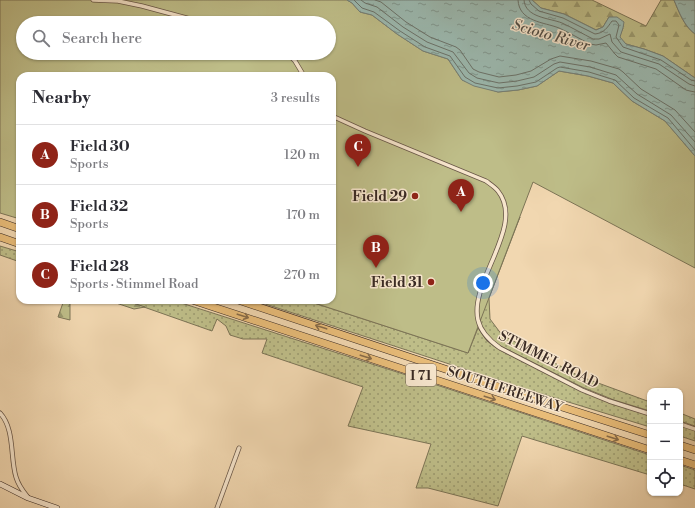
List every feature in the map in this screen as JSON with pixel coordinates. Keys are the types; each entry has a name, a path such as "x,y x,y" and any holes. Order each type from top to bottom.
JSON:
{"highway":[{"path":"0,222 16,228"},
{"path":"0,237 16,243"},
{"name":"SOUTH FREEWAY","path":"204,304 647,449"},
{"name":"SOUTH FREEWAY","path":"250,304 647,435"},
{"path":"683,446 695,450"},
{"path":"683,461 695,465"}],"main road":[{"path":"0,484 28,498 57,508"}],"street":[{"path":"93,0 118,1 179,16"},
{"path":"294,60 302,72"},
{"name":"STIMMEL ROAD","path":"336,118 479,177 498,191 505,208 505,220 502,235 479,295 476,308 478,320 482,330 490,340 500,348 582,390 609,401 647,413"},
{"path":"0,414 4,417 11,437 16,476 21,489 28,498"},
{"path":"683,425 695,429"},
{"path":"217,508 239,448"}],"green space":[{"path":"0,0 347,0 360,12 372,15 423,51 448,59 462,80 498,92 537,86 559,71 588,76 613,83 632,101 665,121 695,156 695,268 533,182 468,353 317,304 336,304 336,72 16,72 16,218 0,213"},
{"path":"532,0 592,0 646,26 661,0 674,0 685,23 695,34 695,78 663,56 626,44 619,37 623,28 609,17 603,27 596,30 564,14 541,8"},
{"path":"520,217 489,298 490,319 502,335 579,376 647,401 647,410 614,400 582,387 502,347 488,336 482,328 478,310"},
{"path":"0,246 16,251 16,261 0,255"},
{"path":"63,304 70,304 70,320 58,317"},
{"path":"119,304 136,304 145,307 134,309"},
{"path":"135,304 184,304 647,454 647,474 522,436 498,506 428,488 416,488 431,444 348,426 363,387 262,353 267,339 243,339 230,335 226,326 217,319 212,331"},
{"path":"265,304 317,304 468,353 478,328 487,341 498,349 577,389 647,414 647,426 529,390"},
{"path":"683,414 695,419 695,426 683,422"},
{"path":"683,426 695,430 695,441 683,437"},
{"path":"683,466 695,470 695,489 683,485"}],"water":[{"name":"Scioto River","path":"347,0 532,0 541,8 564,14 596,30 603,27 609,17 617,17 624,22 620,37 626,44 663,56 695,78 695,156 665,121 632,101 613,83 588,76 559,71 537,86 518,90 498,92 474,86 462,80 448,59 423,51 372,15 360,12"},
{"path":"674,0 695,0 695,34 685,23"}],"place":[{"name":"Field 28","path":"358,167"},
{"name":"Field 29","path":"415,196"},
{"name":"Field 30","path":"461,212"},
{"name":"Field 32","path":"376,268"},
{"name":"Field 31","path":"431,282"}]}
